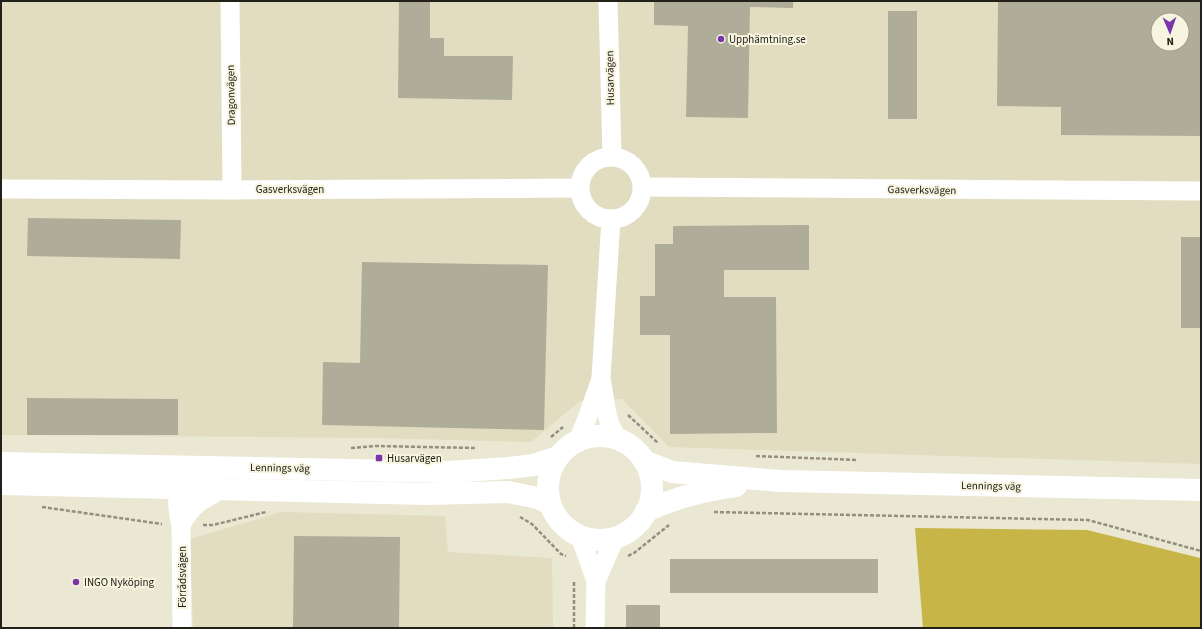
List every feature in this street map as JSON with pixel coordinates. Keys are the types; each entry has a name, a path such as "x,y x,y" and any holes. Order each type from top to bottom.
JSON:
{"main road":[{"path":"605,436 618,440 633,448 644,460 649,472 652,486 646,511 633,528 615,538 603,540 580,536 567,529 557,518 550,504 548,480 552,468 558,457 567,448 578,441 591,437 605,436"},
{"name":"Lennings väg","path":"1,464 201,466 449,472 534,465 558,457"},
{"name":"Lennings väg","path":"644,460 672,472 781,481 1201,490"},
{"name":"Lennings väg","path":"646,511 668,501 687,495 724,488 781,481"},
{"name":"Lennings väg","path":"1,484 427,494 508,492 538,498 550,504"}],"street":[{"name":"Dragonvägen","path":"230,1 232,190"},
{"name":"Husarvägen","path":"608,1 612,156"},
{"path":"612,156 630,162 637,169 643,188 639,202 630,213 621,218 611,219 602,218 593,213 586,206 581,198 580,188 581,178 585,169 602,157 612,156"},
{"name":"Gasverksvägen","path":"1,189 232,190 580,188"},
{"name":"Gasverksvägen","path":"643,188 1201,191"},
{"path":"611,219 601,378 610,425 618,440"},
{"path":"578,441 601,378"},
{"name":"Förrådsvägen","path":"182,628 181,526 177,498 188,478 201,466"},
{"path":"181,526 188,513 194,506 220,490"},
{"path":"580,536 598,559"},
{"path":"595,628 598,559 615,538"}],"path":[{"path":"39,507 181,526 212,525 273,510"},
{"path":"714,512 1088,520 1201,551"},
{"path":"514,515 521,517 532,524 561,554 572,558 622,559 634,553 673,522"},
{"path":"574,577 574,628"}],"shaded area":[{"path":"1,1 1201,1 1201,464 669,447 622,399 580,401 531,442 377,438 1,435"},
{"path":"282,512 445,516 448,552 552,558 553,628 193,628 190,539"},
{"path":"915,528 1087,530 1200,558 1201,628 923,628"}],"building":[{"path":"399,1 430,1 430,38 444,38 444,56 513,56 512,100 398,98"},
{"path":"654,1 793,1 793,8 750,7 748,118 686,117 688,26 654,25"},
{"path":"998,1 1201,1 1201,136 1061,135 1061,107 997,106"},
{"path":"888,11 917,11 917,119 888,119"},
{"path":"28,218 181,220 180,259 27,256"},
{"path":"809,225 809,270 724,270 724,297 776,297 777,433 670,434 670,335 640,335 640,296 655,296 655,244 673,244 673,226"},
{"path":"1181,237 1201,237 1201,328 1181,328"},
{"path":"362,262 548,265 544,430 322,425 323,362 360,363"},
{"path":"27,398 178,399 178,435 27,435"},
{"path":"294,536 400,537 399,628 293,628"},
{"path":"670,559 878,559 878,593 670,593"},
{"path":"626,605 660,605 660,628 626,628"}],"place":[{"name":"Upphämtning.se","path":"721,39"},
{"name":"Husarvägen","path":"379,458"},
{"name":"INGO Nyköping","path":"76,582"}]}
